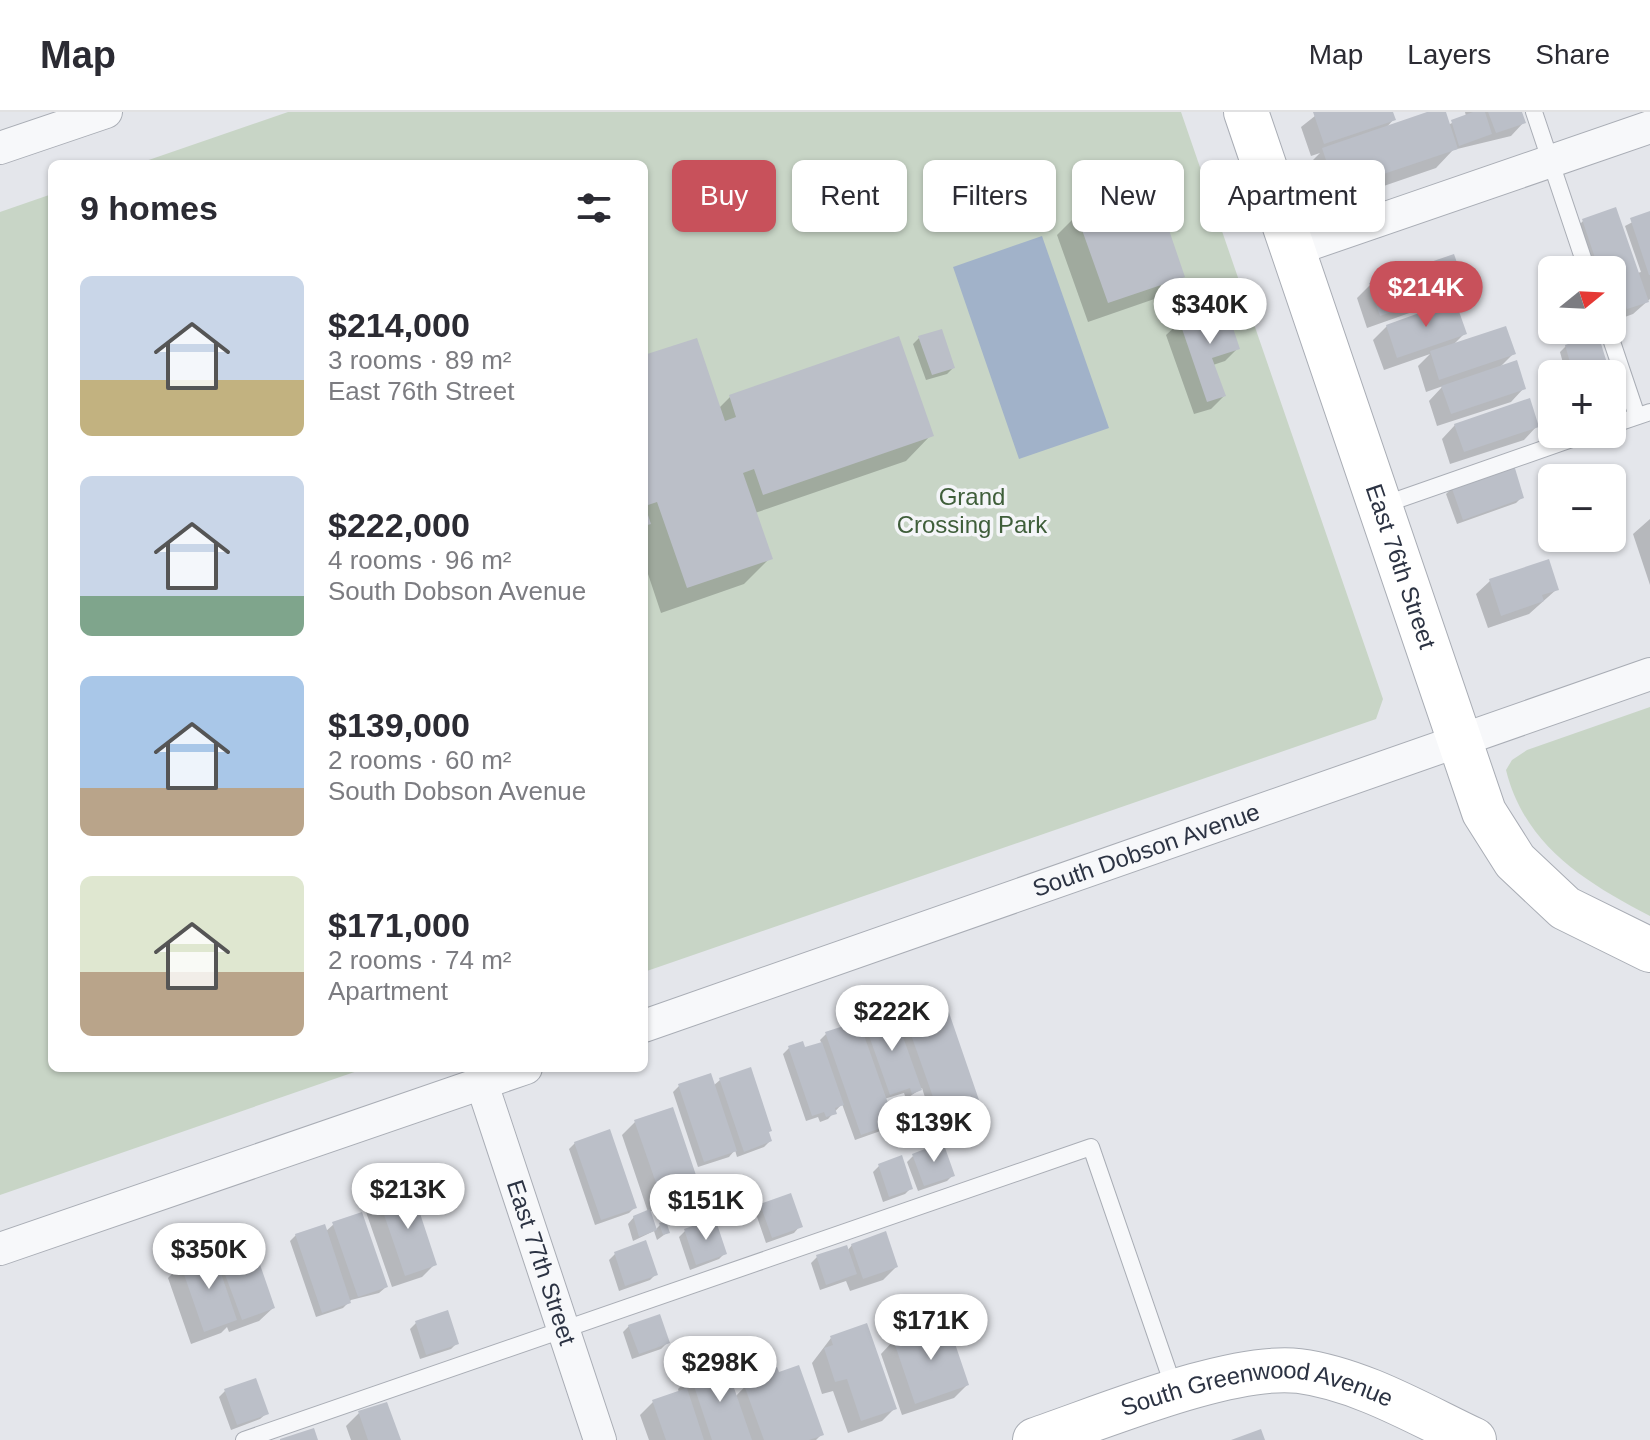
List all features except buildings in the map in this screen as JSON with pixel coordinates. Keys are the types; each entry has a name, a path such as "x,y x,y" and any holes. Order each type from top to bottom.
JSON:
{"street":[{"path":"0,148 106,112"},
{"name":"East 76th Street","path":"1246,112 1484,812 1515,861 1565,908 1650,950"},
{"path":"1293,250 1650,127"},
{"name":"South Dobson Avenue","path":"648,1025 1650,674"},
{"path":"0,1249 479,1076 502,1072"},
{"name":"East 77th Street","path":"479,1076 600,1440"},
{"name":"South Greenwood Avenue","path":"1035,1440 1235,1375 1298,1371 1351,1384 1474,1440"}],"lane":[{"path":"1534,112 1582,256"},
{"path":"1614,344 1644,414"},
{"path":"1380,506 1546,448"},
{"path":"244,1440 1091,1147 1176,1393"}],"green space":[{"name":"Grand Crossing Park","path":"288,112 1181,112 1200,167 1200,232 1222,232 1383,699 1376,719 648,971 648,160 149,160"},
{"path":"48,195 48,1072 354,1072 0,1195 0,212"},
{"path":"1650,707 1650,916 1581,875 1543,841 1515,797 1506,770 1512,760 1527,750"}],"water":[{"path":"1042,236 1109,428 1019,459 953,267"}]}
